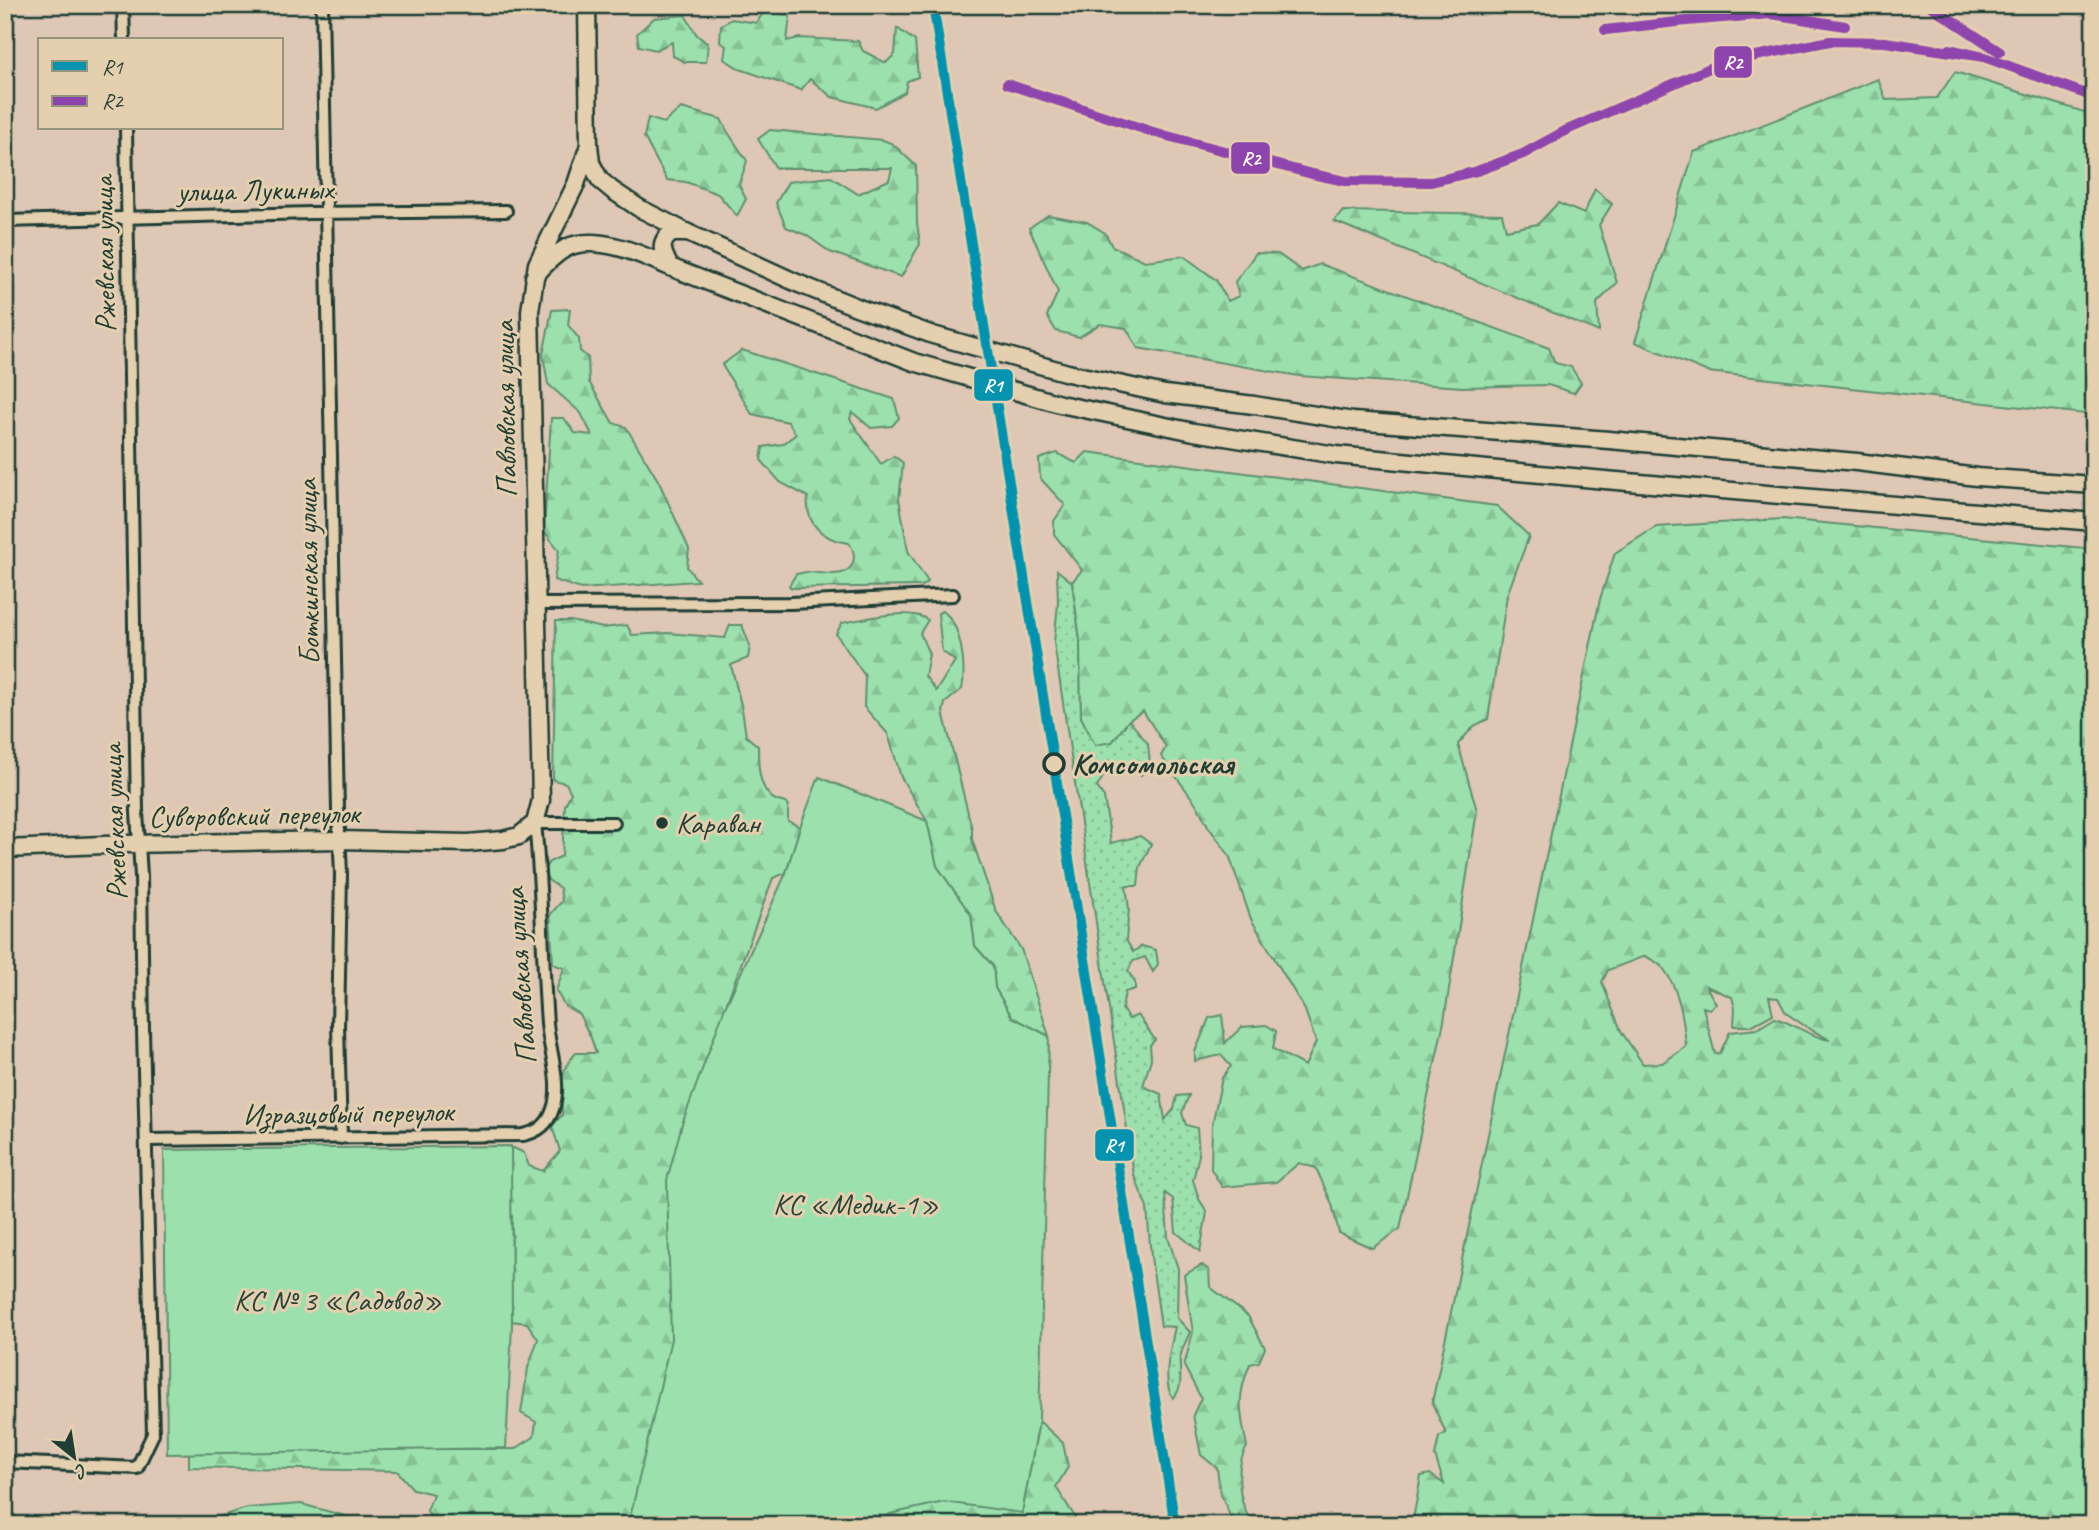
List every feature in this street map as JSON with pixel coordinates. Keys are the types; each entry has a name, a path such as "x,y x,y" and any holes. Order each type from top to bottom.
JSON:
{"main road":[{"name":"Павловская улица","path":"535,823 541,800 530,311 537,264 576,184 589,145 587,5"},
{"path":"589,145 591,163 600,180 639,208 797,283 933,335 1033,364 1165,394 1353,421 1609,440 1857,462 1977,477 2094,485"},
{"path":"670,267 663,252 664,240 672,233 688,233"},
{"path":"534,276 548,260 568,247 586,243 635,251 914,362 1060,404 1194,432 1349,456 2094,522"},
{"name":"Суворовский переулок","path":"5,849 339,841 468,843 519,836 535,823"}],"street":[{"path":"123,5 124,38"},
{"name":"Боткинская улица","path":"323,5 341,874 338,1026 341,1138"},
{"name":"Ржевская улица","path":"5,1462 136,1468 153,1434 141,876 138,844 126,130"},
{"name":"улица Лукиных","path":"5,221 506,211"},
{"path":"536,604 791,603 953,595"},
{"path":"535,823 614,823"},
{"name":"Павловская улица","path":"535,823 547,1025 556,1080 554,1107 547,1123"},
{"name":"Изразцовый переулок","path":"146,1140 523,1135 536,1133 547,1123"}],"green space":[{"path":"767,8 790,16 787,41 799,38 858,41 863,51 886,63 895,54 897,28 915,41 918,77 907,81 905,92 876,108 832,97 810,79 801,90 740,69 724,59 726,46 720,42 721,25 732,19 756,23"},
{"path":"685,15 697,35 708,44 706,62 685,62 673,56 672,42 656,50 639,46 637,34 654,18"},
{"path":"1955,72 2094,115 2094,415 1708,372 1635,342 1694,152 1878,79 1886,100 1937,98"},
{"path":"681,108 721,119 747,161 739,185 746,199 737,216 718,194 686,182 667,180 644,137 648,118 664,123"},
{"path":"770,130 883,140 893,144 916,166 920,244 901,277 830,252 806,235 786,227 776,203 788,182 831,177 858,194 889,180 892,168 776,168 758,139"},
{"path":"1595,189 1612,204 1599,225 1617,283 1597,303 1599,332 1334,221 1343,211 1502,214 1506,230 1538,224 1558,203 1584,214"},
{"path":"1048,215 1087,222 1105,233 1112,246 1145,261 1184,256 1216,280 1228,301 1239,296 1235,282 1256,253 1278,254 1302,271 1320,264 1549,348 1555,363 1571,367 1581,383 1574,393 1548,385 1463,387 1299,376 1138,348 1126,328 1100,324 1079,337 1056,331 1047,316 1058,292 1029,228"},
{"path":"570,309 568,325 579,339 580,351 588,358 589,382 613,423 626,427 659,482 689,549 687,567 698,581 581,589 554,580 559,550 544,531 551,418 564,418 575,433 592,435 581,413 548,384 543,355 552,310"},
{"path":"742,350 894,399 899,418 892,426 871,428 852,412 850,419 881,464 894,456 903,463 899,499 908,551 928,582 922,586 789,586 796,574 835,574 848,570 854,558 853,552 849,543 831,538 818,529 809,515 808,497 780,482 761,460 763,447 783,444 796,434 788,422 752,414 722,365"},
{"path":"1087,452 1497,506 1529,536 1507,595 1488,719 1474,726 1458,744 1477,811 1444,1021 1400,1229 1372,1248 1339,1233 1332,1204 1316,1168 1299,1163 1276,1182 1222,1187 1211,1169 1212,1125 1222,1078 1231,1066 1221,1055 1195,1061 1195,1052 1209,1018 1222,1015 1225,1043 1242,1027 1266,1025 1276,1031 1273,1049 1305,1066 1316,1042 1305,1010 1251,919 1229,855 1161,756 1166,747 1143,711 1129,720 1112,742 1095,745 1081,717 1080,640 1072,582 1082,570 1054,534 1054,521 1065,505 1040,478 1039,459 1057,453 1076,463"},
{"path":"1782,519 2094,549 2094,1518 2086,1518 2081,1525 1412,1525 1421,1476 1430,1474 1444,1484 1435,1456 1439,1437 1446,1433 1432,1403 1600,599 1615,553 1656,527","holes":["1645,956 1659,964 1669,977 1682,1016 1686,1047 1662,1063 1643,1064 1621,1031 1602,982 1608,970","1706,986 1732,997 1735,1008 1734,1026 1751,1026 1773,1014 1769,997 1778,998 1786,1013 1830,1040 1775,1018 1757,1029 1730,1032 1720,1053 1715,1054 1703,1007 1709,1009 1716,1004"]},
{"path":"1057,570 1072,582 1080,640 1081,717 1112,742 1129,720 1148,744 1150,765 1141,775 1130,768 1104,775 1097,787 1104,797 1111,843 1140,836 1151,844 1140,867 1138,886 1126,886 1129,909 1126,940 1133,952 1142,946 1156,950 1158,964 1153,972 1145,957 1133,961 1128,971 1135,982 1135,989 1125,992 1122,1009 1129,1019 1138,1015 1155,1040 1150,1045 1151,1059 1143,1086 1161,1094 1165,1120 1174,1109 1177,1096 1189,1095 1182,1113 1186,1125 1197,1128 1199,1155 1193,1180 1199,1199 1207,1212 1200,1252 1176,1232 1173,1199 1165,1193 1168,1237 1178,1269 1177,1318 1190,1332 1181,1354 1179,1388 1173,1398 1169,1391 1167,1374 1175,1327 1161,1326 1147,1208 1134,1175 1054,643 1058,603"},
{"path":"942,611 954,625 963,658 962,689 945,703 943,712 972,829 972,839 996,911 1021,949 1049,1036 1012,1017 995,988 993,966 975,946 971,915 937,866 927,821 901,777 888,734 864,707 865,676 836,634 842,623 874,617 910,614 928,620 920,633 929,654 925,676 936,691 955,661 942,651 938,613"},
{"path":"556,621 571,621 603,628 627,625 632,635 668,633 725,638 730,625 742,625 750,646 748,658 731,665 746,736 758,746 763,786 775,800 788,804 788,821 800,827 786,873 773,878 724,1010 685,1168 1022,1513 1039,1421 1063,1443 1068,1467 1056,1487 1080,1525 434,1525 427,1511 433,1494 413,1489 397,1471 189,1467 189,1449 515,1449 534,1437 536,1422 521,1413 528,1368 538,1339 527,1323 511,1321 512,1216 465,1150 514,1148 524,1153 529,1166 543,1171 560,1151 552,1126 562,1115 562,1082 566,1067 576,1053 596,1053 579,1014 565,1006 556,991 564,968 553,964 550,915 562,901 560,888 548,880 544,870 549,862 562,856 565,805 571,793 566,783 553,780"},
{"name":"КС «Медик-1»","path":"819,777 927,821 937,866 971,915 975,946 993,966 995,988 1012,1017 1049,1036 1039,1421 1022,1513 944,1502 890,1514 877,1525 637,1525 630,1518 671,1339 667,1180 682,1124 724,1010 786,873"},
{"name":"КС № 3 «Садовод»","path":"511,1146 512,1325 506,1448 167,1454 164,1150"},
{"path":"1202,1265 1209,1270 1210,1287 1248,1316 1265,1348 1259,1362 1250,1364 1241,1396 1241,1414 1247,1447 1241,1461 1240,1486 1245,1510 1254,1525 1234,1525 1220,1492 1217,1468 1201,1455 1193,1415 1201,1398 1184,1366 1193,1332 1184,1275"},
{"path":"301,1504 378,1525 190,1525 248,1508"}],"transit line":[{"name":"R1","path":"933,5 1175,1525"},
{"name":"R2","path":"1929,5 2000,52"},
{"name":"R2","path":"1605,30 1771,14 1845,26"},
{"name":"R2","path":"1007,84 1156,133 1312,174 1345,181 1431,182 1477,171 1523,154 1567,130 1710,68 1751,57 1830,41 1885,42 1984,57"},
{"name":"R2","path":"1950,49 1984,57 2094,97"}],"place":[{"name":"Комсомольская","path":"1054,764"},
{"name":"Караван","path":"662,823"}]}
